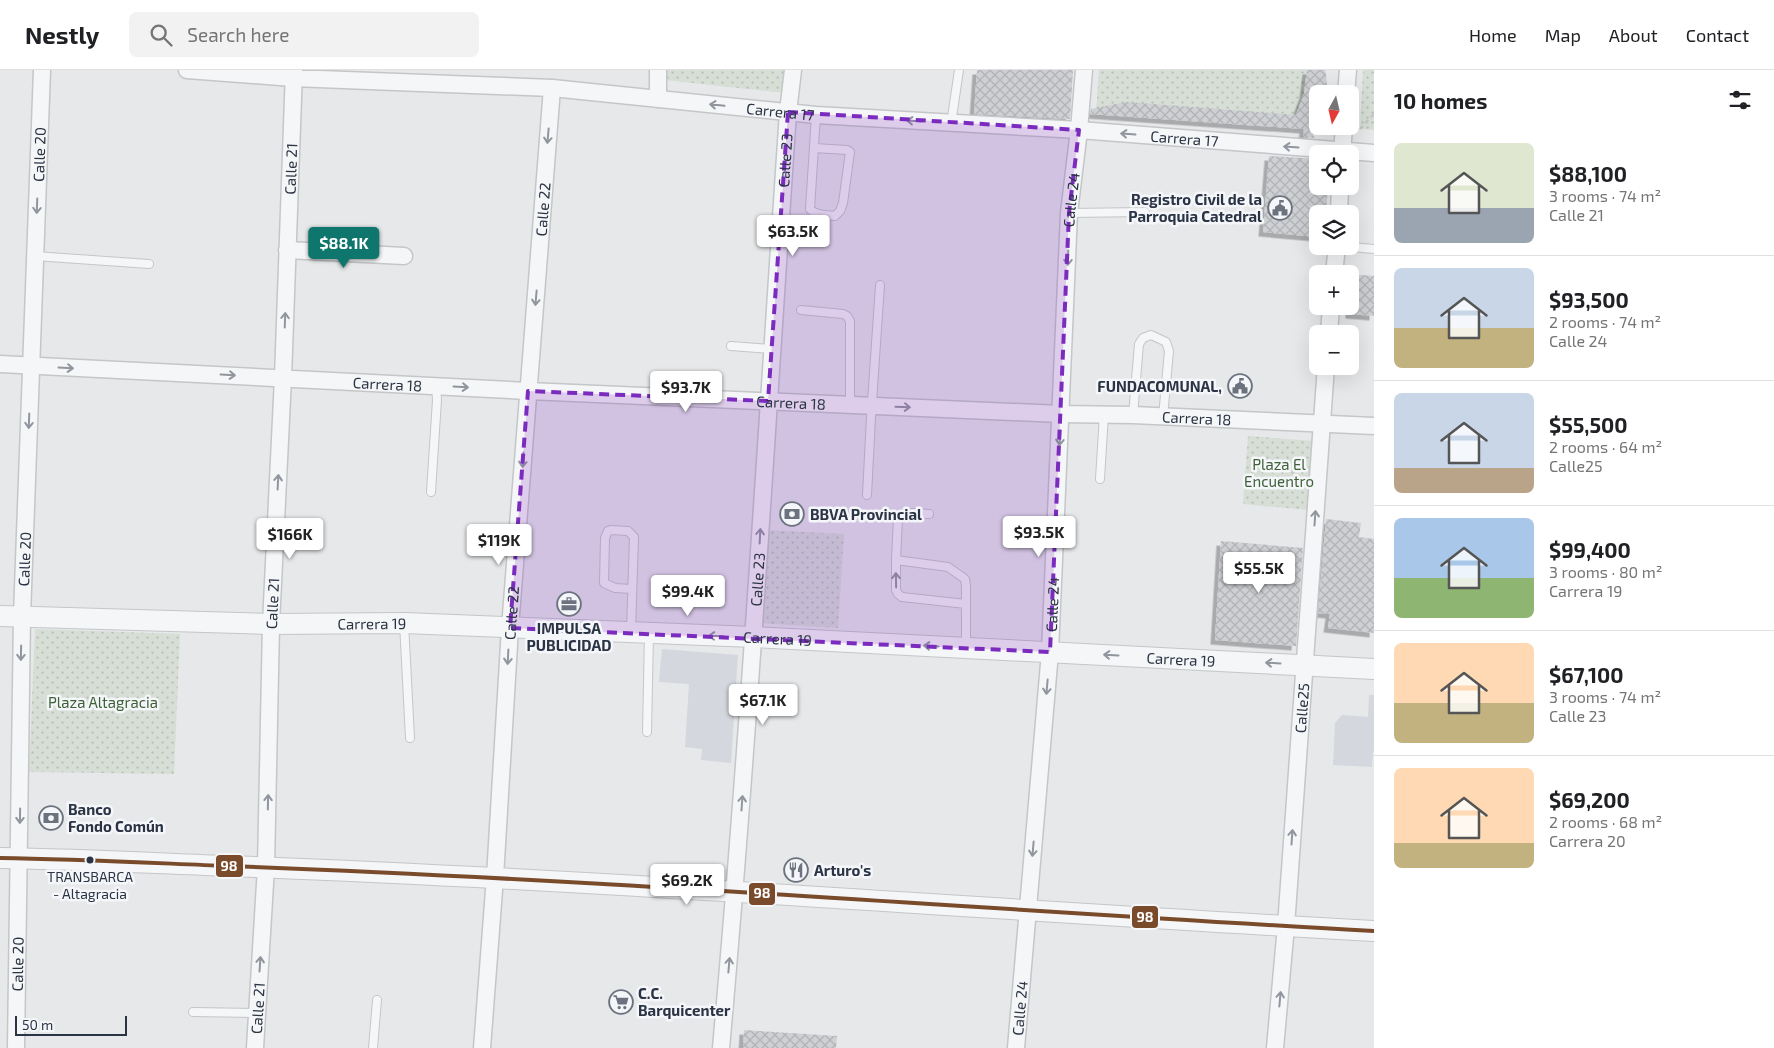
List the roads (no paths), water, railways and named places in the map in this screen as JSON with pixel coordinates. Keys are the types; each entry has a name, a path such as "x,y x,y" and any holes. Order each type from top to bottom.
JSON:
{"street":[{"name":"Calle 20","path":"16,1048 10,858 22,616 42,70"},
{"name":"Carrera 17","path":"187,70 552,88 816,115 1079,130 1309,149"},
{"path":"658,70 658,99"},
{"name":"Calle 23","path":"721,1048 754,637 768,401 788,112 793,70"},
{"name":"Calle 24","path":"1016,1048 1050,652 1062,414 1069,213 1084,70"},
{"path":"1347,85 1348,70"},
{"name":"Calle 21","path":"255,1048 266,867 271,624 283,378 294,74"},
{"name":"Calle 22","path":"482,1048 495,877 510,628 552,88"},
{"name":"Carrera 17","path":"1359,153 1374,153"},
{"path":"287,250 404,256"},
{"name":"Carrera 18","path":"0,364 528,391 1374,426"},
{"name":"Calle25","path":"1275,1048 1286,926 1325,375"},
{"name":"Carrera 19","path":"0,616 271,624 404,623 754,637 1374,669"},
{"path":"10,858 495,877 735,891 1028,912 1374,931"}],"lane":[{"path":"951,124 959,70"},
{"path":"814,148 847,150 850,152 843,203 840,211 834,216 821,215 812,212 810,209 816,115"},
{"path":"1069,213 1146,212"},
{"path":"1359,248 1374,249"},
{"path":"35,256 149,264"},
{"path":"867,495 880,285"},
{"path":"801,310 848,316 850,321 850,404"},
{"path":"1133,415 1139,344 1143,338 1152,336 1166,342 1169,350 1163,417"},
{"path":"731,346 772,349"},
{"path":"431,492 437,400 436,386"},
{"path":"1100,479 1104,414"},
{"path":"929,514 910,512 898,518 896,590 902,597 966,604"},
{"path":"632,589 615,588 604,583 605,538 608,531 628,531 634,537 632,589 640,633 648,732"},
{"path":"896,560 948,567 965,579 966,648"},
{"path":"404,623 410,738"},
{"path":"374,1048 377,1000"},
{"path":"193,1012 256,1013"}],"place":[{"name":"Registro Civil de la Parroquia Catedral","path":"1280,208"},
{"name":"FUNDACOMUNAL,","path":"1240,386"},
{"name":"BBVA Provincial","path":"792,514"},
{"name":"IMPULSA PUBLICIDAD","path":"569,604"},
{"name":"Banco Fondo Común","path":"51,818"},
{"name":"TRANSBARCA - Altagracia","path":"90,860"},
{"name":"Arturo's","path":"796,870"},
{"name":"C.C. Barquicenter","path":"621,1002"}],"park label":[{"name":"Plaza El Encuentro","path":"1279,472"},
{"name":"Plaza Altagracia","path":"103,702"}]}
